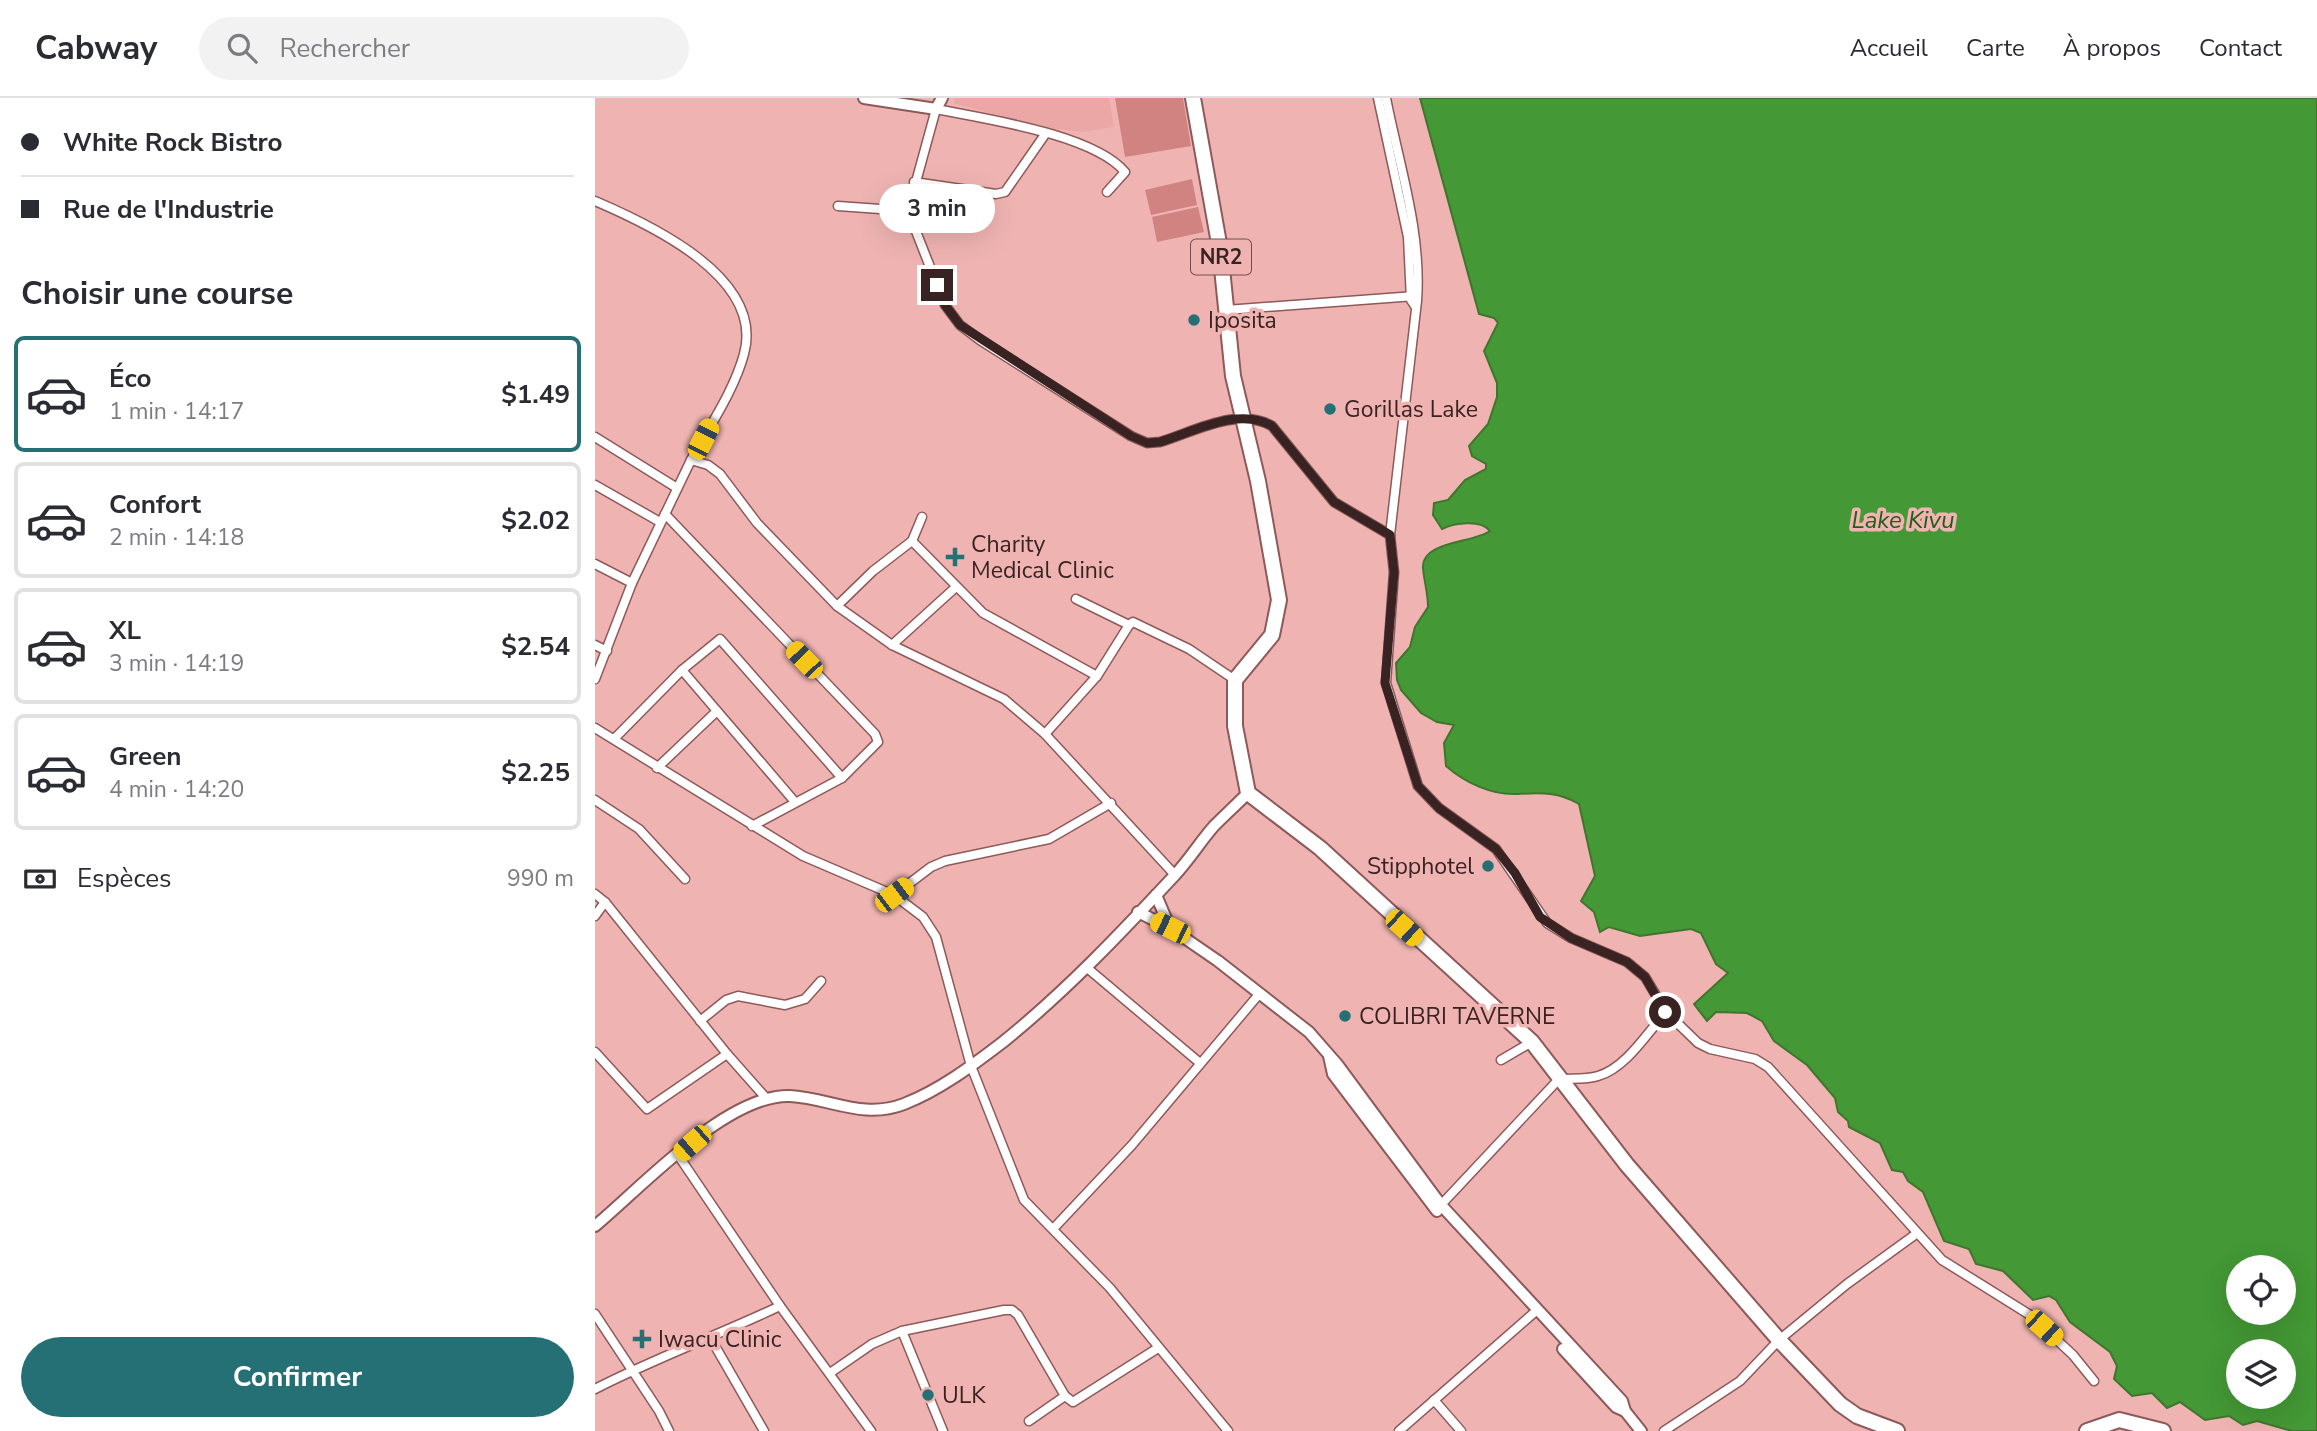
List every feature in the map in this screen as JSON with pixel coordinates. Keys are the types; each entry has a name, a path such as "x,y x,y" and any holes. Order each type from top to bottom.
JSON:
{"highway":[{"name":"NR2","path":"1193,98 1207,163 1233,376 1241,417"},
{"path":"1241,417 1258,481 1279,600 1272,635 1235,680 1235,726 1248,793 1320,848 1532,1042 1635,1175 1779,1340 1840,1404 1857,1416 1898,1431"},
{"path":"2087,1431 2119,1420 2163,1431"}],"street":[{"path":"864,98 936,109 1047,133 1111,159 1121,167 1125,172 1122,178 1107,192"},
{"path":"942,98 936,109 914,182 908,211 945,305 960,325 1131,436 1147,443 1160,442 1241,417 1262,420 1272,426 1334,502 1390,535"},
{"path":"1378,98 1385,104 1412,237 1415,267 1415,306 1390,535 1394,572 1385,683 1418,786 1439,808 1496,849 1515,873 1540,917 1571,938 1627,962 1645,977 1665,1012 1710,1049 1755,1059 1767,1067 1942,1260 2030,1315 2073,1355 2094,1381"},
{"path":"914,182 996,194 1005,192 1047,133"},
{"path":"595,201 686,248 727,285 741,308 746,329 744,352 632,583 595,679"},
{"path":"838,206 908,211"},
{"path":"1226,310 1414,296"},
{"path":"595,437 677,488"},
{"path":"691,460 708,465 720,474 757,523 837,606 892,645 1004,699 1045,734 1175,875"},
{"path":"595,485 660,523"},
{"path":"665,514 875,734 877,747 842,778 752,826"},
{"path":"837,606 873,571 912,541 922,517"},
{"path":"912,541 983,613 1097,676"},
{"path":"595,564 632,583"},
{"path":"892,645 956,587"},
{"path":"1076,599 1129,625 1137,624 1189,649 1235,680"},
{"path":"1045,734 1097,676 1129,625"},
{"path":"614,739 682,670 716,641 726,643 842,778"},
{"path":"595,645 607,651"},
{"path":"682,670 795,802"},
{"path":"657,768 717,711"},
{"path":"595,728 803,856 894,895 923,917 936,937 971,1066 1024,1200 1110,1289 1228,1431"},
{"path":"595,1226 723,1118 766,1098 793,1096 866,1111 886,1110 905,1104 971,1066 1045,1008 1175,875 1215,825 1248,793"},
{"path":"595,800 639,829 685,880"},
{"path":"894,895 931,867 945,861 1049,839 1111,803"},
{"path":"595,894 605,902 727,1054 766,1098"},
{"path":"1156,895 1170,928"},
{"path":"595,916 605,902"},
{"path":"1138,912 1170,928 1300,1024 1329,1056 1368,1115 1438,1207 1534,1313 1592,1374 1622,1401 1625,1411 1641,1431"},
{"path":"1086,967 1201,1063"},
{"path":"700,1021 738,996 785,1005 806,999 821,981"},
{"path":"1053,1229 1132,1144 1260,993"},
{"path":"1438,1207 1559,1079 1596,1077 1605,1073 1621,1062 1665,1012"},
{"path":"1501,1060 1532,1042"},
{"path":"595,1052 647,1109 727,1054"},
{"path":"678,1155 780,1306 871,1431"},
{"path":"1664,1431 1739,1381 1779,1340 1847,1284 1916,1234"},
{"path":"595,1389 632,1370 712,1339 780,1306"},
{"path":"830,1373 872,1344 902,1331 1012,1310 1065,1396 1076,1401 1157,1348"},
{"path":"1399,1431 1534,1313"},
{"path":"595,1314 669,1431"},
{"path":"902,1331 943,1431"},
{"path":"712,1339 764,1431"},
{"path":"1029,1421 1065,1396"},
{"path":"1434,1400 1461,1431"}],"shaded area":[{"path":"955,98 1109,98 1114,127 1083,132 1046,128 953,103"},
{"path":"1115,98 1183,98 1191,146 1125,157"},
{"path":"1192,179 1197,205 1151,215 1145,190"},
{"path":"1198,207 1204,232 1157,242 1152,217"}],"water":[{"name":"Lake Kivu","path":"1420,98 2317,98 2317,1431 2292,1431 2257,1421 2243,1425 2229,1416 2205,1420 2180,1402 2167,1408 2152,1393 2132,1396 2114,1379 2117,1366 2110,1352 2070,1322 2056,1300 2049,1296 2033,1300 2003,1271 1976,1264 1969,1249 1944,1241 1923,1192 1908,1181 1903,1172 1892,1170 1880,1143 1849,1127 1848,1121 1838,1112 1835,1098 1807,1065 1774,1041 1762,1021 1747,1013 1716,1012 1707,1021 1694,1004 1728,973 1716,964 1701,933 1691,929 1640,936 1609,927 1600,932 1594,912 1581,901 1595,876 1579,804 1555,795 1507,794 1488,790 1469,782 1446,766 1444,743 1454,725 1437,722 1421,713 1401,690 1397,680 1396,663 1410,647 1415,627 1428,607 1423,568 1425,559 1439,548 1490,531 1474,524 1453,525 1442,529 1433,515 1434,503 1448,500 1465,480 1486,469 1486,464 1472,456 1469,446 1488,424 1497,397 1497,383 1484,351 1498,323 1494,318 1479,314"}],"place":[{"name":"Iposita","path":"1194,320"},
{"name":"Gorillas Lake","path":"1330,409"},
{"name":"Charity Medical Clinic","path":"955,557"},
{"name":"Stipphotel","path":"1488,866"},
{"name":"COLIBRI TAVERNE","path":"1345,1016"},
{"name":"Iwacu Clinic","path":"642,1339"},
{"name":"ULK","path":"928,1395"}],"route":[{"path":"937,285 945,305 960,325 1131,436 1147,443 1160,442 1241,417 1262,420 1272,426 1334,502 1390,535 1394,572 1385,683 1418,786 1439,808 1496,849 1515,873 1546,923 1571,938 1627,962 1645,977 1665,1012"}]}
